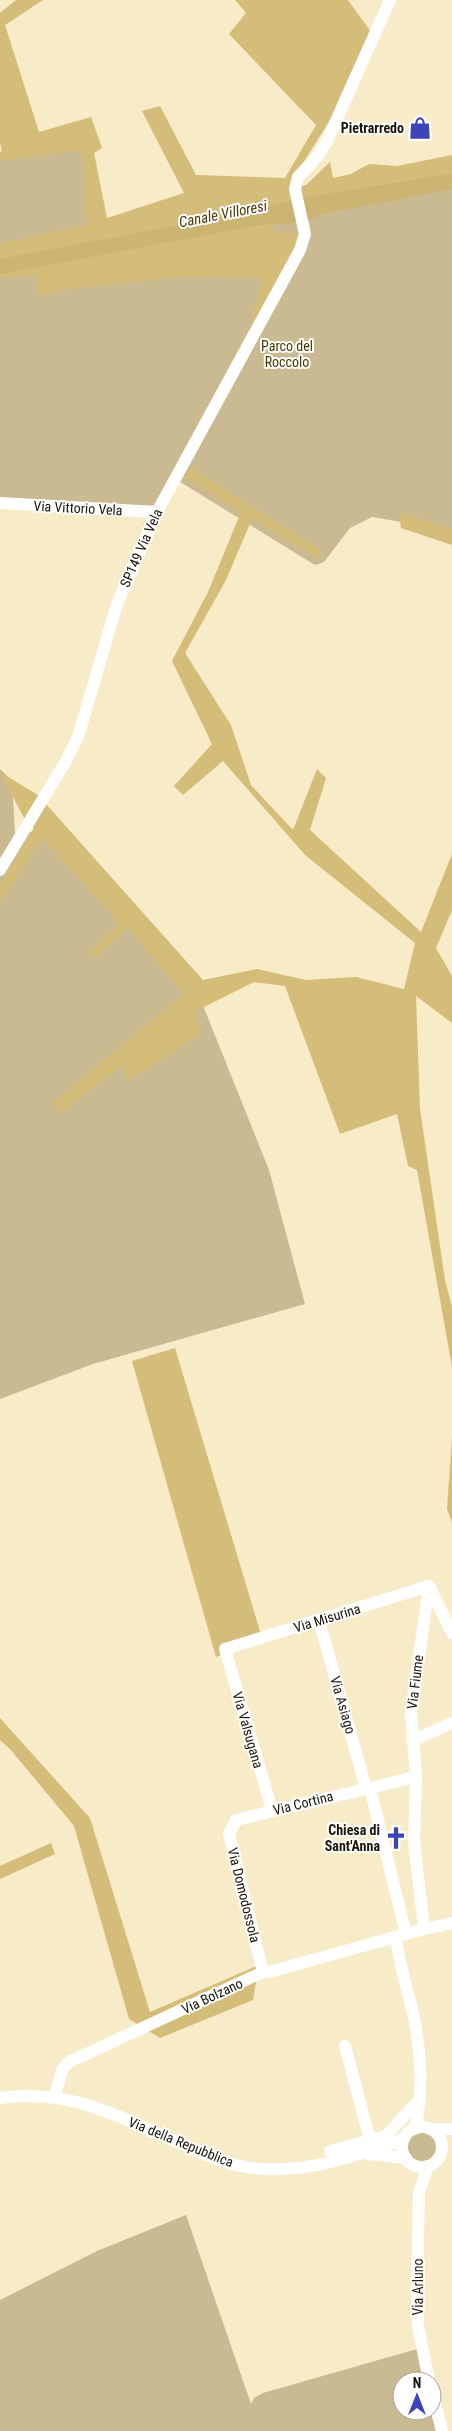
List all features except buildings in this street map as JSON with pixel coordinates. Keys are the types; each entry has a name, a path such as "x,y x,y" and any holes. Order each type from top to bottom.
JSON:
{"street":[{"name":"SP149 Via Vela","path":"0,870 66,761 78,737 117,604 157,512 300,250 305,234 294,189 298,177 317,157 327,141 390,0"},
{"name":"Via Vittorio Vela","path":"0,503 157,512"},
{"name":"Via Misurina","path":"225,1649 429,1586"},
{"path":"429,1586 452,1633"},
{"name":"Via Fiume","path":"424,1929 414,1841 416,1777 411,1712 414,1677 429,1586"},
{"name":"Via Asiago","path":"319,1620 365,1784 370,1788 401,1935"},
{"name":"Via Valsugana","path":"225,1649 272,1810"},
{"path":"412,1741 452,1724"},
{"name":"Via Cortina","path":"236,1820 416,1777"},
{"name":"Via Domodossola","path":"236,1820 229,1834 263,1972"},
{"name":"Via Bolzano","path":"55,2096 62,2070 69,2062 263,1972 273,1972 401,1935 452,1923"},
{"path":"401,1935 399,1963 415,2028 420,2103 424,2128 440,2138 442,2150"},
{"path":"344,2046 370,2140"},
{"name":"Via della Repubblica","path":"0,2098 55,2096 92,2105 213,2158 244,2167 294,2169 325,2164 363,2154 404,2139"},
{"path":"330,2151 386,2136 420,2103"},
{"path":"452,2129 424,2128 404,2139 402,2147 407,2160 420,2167 428,2166 437,2161 442,2150 452,2139"},
{"name":"Via della Repubblica","path":"363,2154 407,2160"},
{"name":"Via Arluno","path":"407,2160 419,2192"},
{"name":"Via Arluno","path":"427,2371 421,2344 417,2309 419,2192 428,2166"}],"green space":[{"name":"Parco del Roccolo","path":"83,142 91,224 249,193 360,178 452,161 452,535 414,524 372,517 350,528 324,562 315,565 177,480 163,510 0,498 0,154"},
{"path":"0,769 12,781 15,834 45,830 196,988 269,1170 305,1304 93,1364 0,1399"},
{"path":"422,2130 429,2131 434,2135 438,2140 438,2154 434,2159 429,2163 422,2164 415,2163 410,2159 406,2154 405,2147 406,2140 410,2135 415,2131"},
{"path":"186,2215 251,2404 254,2398 263,2393 417,2349 422,2371 392,2371 392,2421 434,2421 436,2431 0,2431 0,2300 97,2251"}],"shaded area":[{"path":"16,0 43,0 5,25 39,132 91,117 102,148 94,153 107,218 184,193 142,111 160,106 196,175 285,178 316,125 229,34 246,13 235,0 348,0 371,32 342,101 298,171 292,197 272,231 305,234 256,329 250,326 262,278 185,276 70,289 38,295 38,275 0,277 0,243 87,225 82,150 0,161 0,152 2,151 0,143 0,13"},
{"path":"452,155 452,174 312,197 304,197 301,190 330,162 333,178 351,174 369,164 397,166"},
{"path":"452,174 452,189 322,214 304,222 260,225 0,274 0,259 252,211 299,198"},
{"path":"190,467 324,552 318,558 252,519 226,580 185,653 231,725 251,785 293,830 317,769 326,778 310,830 421,932 452,854 452,910 436,948 452,976 452,1023 416,996 420,1109 445,1280 452,1307 452,1367 417,1170 408,1166 397,1114 340,1134 285,986 254,982 196,1011 200,1034 128,1081 122,1065 59,1115 53,1103 184,994 128,928 95,958 89,953 119,923 42,838 0,904 0,885 34,828 24,818 0,772 38,795 203,980 257,969 306,980 356,977 404,989 415,943 305,855 223,761 183,795 174,786 212,744 172,661 208,592 241,512 184,477"},
{"path":"399,512 452,529 452,545 401,528"},
{"path":"175,1348 262,1638 216,1657 132,1361"},
{"path":"452,1437 452,1523 447,1509"},
{"path":"0,1718 90,1818 150,2012 259,1965 253,2000 160,2038 129,2019 74,1826 10,1749 0,1740"},
{"path":"51,1843 55,1854 0,1879 0,1866"}],"place":[{"name":"Pietrarredo","path":"420,128"},
{"name":"Chiesa di Sant'Anna","path":"396,1838"}],"water label":[{"name":"Canale Villoresi","path":"223,214"}]}
